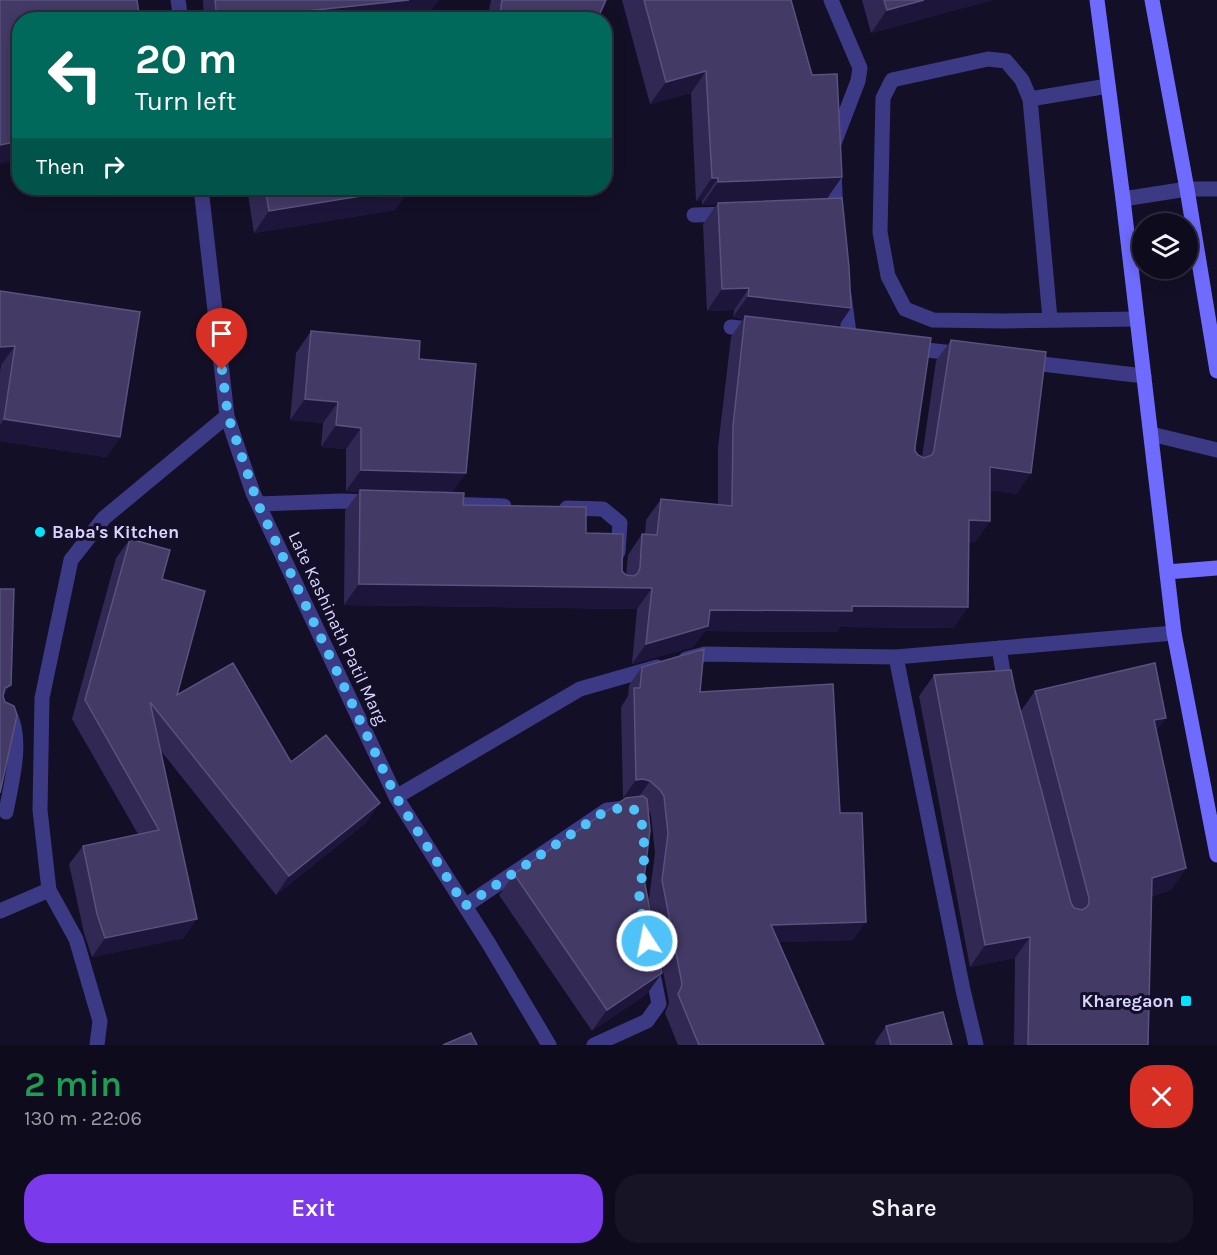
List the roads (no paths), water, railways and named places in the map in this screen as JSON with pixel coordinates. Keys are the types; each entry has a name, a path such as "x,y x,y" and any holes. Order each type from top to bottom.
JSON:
{"street":[{"path":"831,0 860,68 858,81 833,146 830,209 837,235"},
{"path":"1096,0 1124,199 1174,633 1217,855"},
{"path":"1152,0 1187,189 1217,371"},
{"path":"1050,320 1030,99 1022,80 1005,61 988,59 892,80 883,98 880,232 888,276 905,309 933,320 1003,321 1137,319"},
{"path":"1030,99 1108,86"},
{"path":"1124,199 1187,189 1217,189"},
{"name":"Late Kashinath Patil Marg","path":"202,195 228,416 258,504 396,797 549,1045"},
{"path":"694,215 741,213"},
{"path":"843,282 849,341"},
{"path":"731,327 767,331"},
{"path":"894,346 927,356 974,356"},
{"path":"1008,360 1144,376"},
{"path":"97,1045 100,1021 76,939 49,890 40,810 42,698 71,560 104,518 228,416"},
{"path":"1151,434 1217,450"},
{"path":"258,504 390,502"},
{"path":"425,504 520,507"},
{"path":"555,508 603,509 620,524 617,566"},
{"path":"1167,572 1217,568"},
{"path":"396,797 580,689 705,654 896,657 1174,633"},
{"path":"999,648 1009,709"},
{"path":"896,657 976,1045"},
{"path":"0,712 10,715 15,726 16,745 8,773 6,812"},
{"path":"8,773 40,784"},
{"path":"465,906 607,810 631,807 641,816"},
{"path":"0,911 49,890"},
{"path":"594,1045 647,1021 659,1004 648,946"}],"place":[{"name":"Baba's Kitchen","path":"40,532"},
{"name":"Kharegaon","path":"1186,1001"}]}
